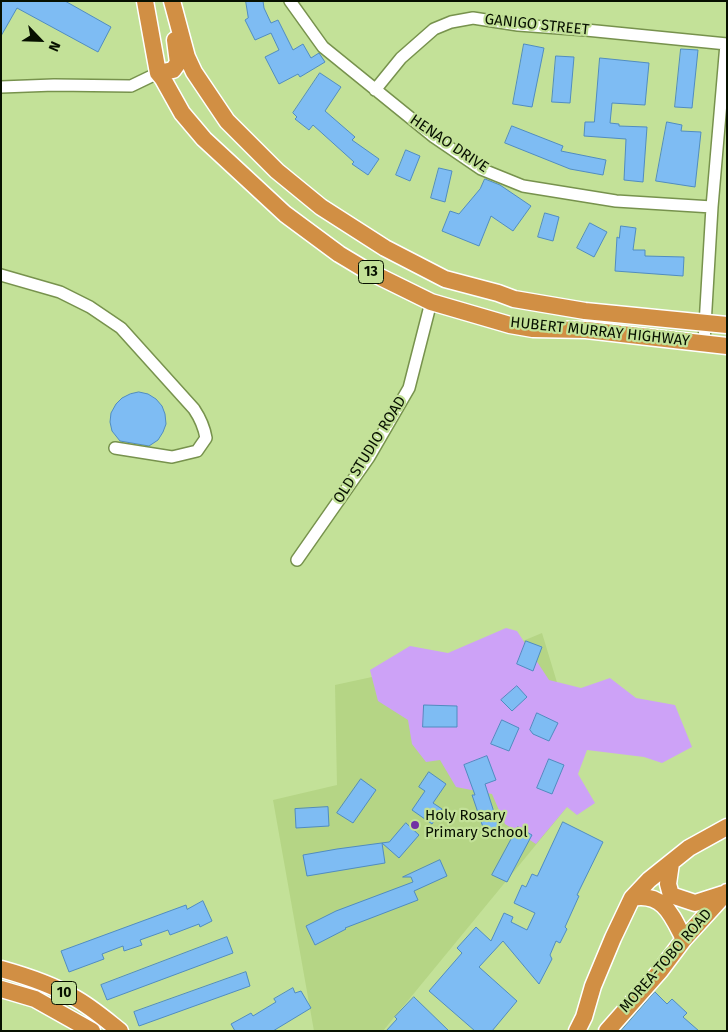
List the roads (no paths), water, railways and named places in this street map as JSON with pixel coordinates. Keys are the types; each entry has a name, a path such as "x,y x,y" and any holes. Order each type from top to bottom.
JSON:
{"highway":[{"name":"HUBERT MURRAY HIGHWAY","path":"145,1 158,73 182,113 204,139 285,214 339,254 431,302 510,325 532,329 586,330 727,346"},
{"name":"HUBERT MURRAY HIGHWAY","path":"170,1 194,72 227,121 277,171 322,207 385,248 445,279 514,299 585,311 727,325"},
{"path":"158,73 173,70 178,63 170,1"},
{"path":"611,1025 597,1028 580,1024 606,954 632,898 649,880 689,848 727,827"},
{"path":"671,862 668,884 672,895 695,903 726,893"},
{"name":"MOREA-TOBO ROAD","path":"611,1025 726,893"},
{"path":"632,898 640,896 651,898 662,904 669,910 684,939"},
{"name":"10","path":"1,969 27,977 73,997 120,1031"},
{"name":"10","path":"1,989 35,999 92,1031"}],"street":[{"name":"HENAO DRIVE","path":"290,1 323,47 434,137 481,169 523,186 616,201 712,207"},
{"name":"GANIGO STREET","path":"375,90 401,58 434,29 451,22 473,18 518,25 726,44"},
{"path":"704,342 712,207 726,44"},
{"path":"1,87 54,85 130,86 158,73"},
{"path":"1,275 60,292 90,307 121,328 194,409 201,419 205,431 206,438 197,451 172,457 115,448"},
{"name":"OLD STUDIO ROAD","path":"297,560 369,457 409,388 431,302"}],"place":[{"name":"Holy Rosary Primary School","path":"415,825"}]}
